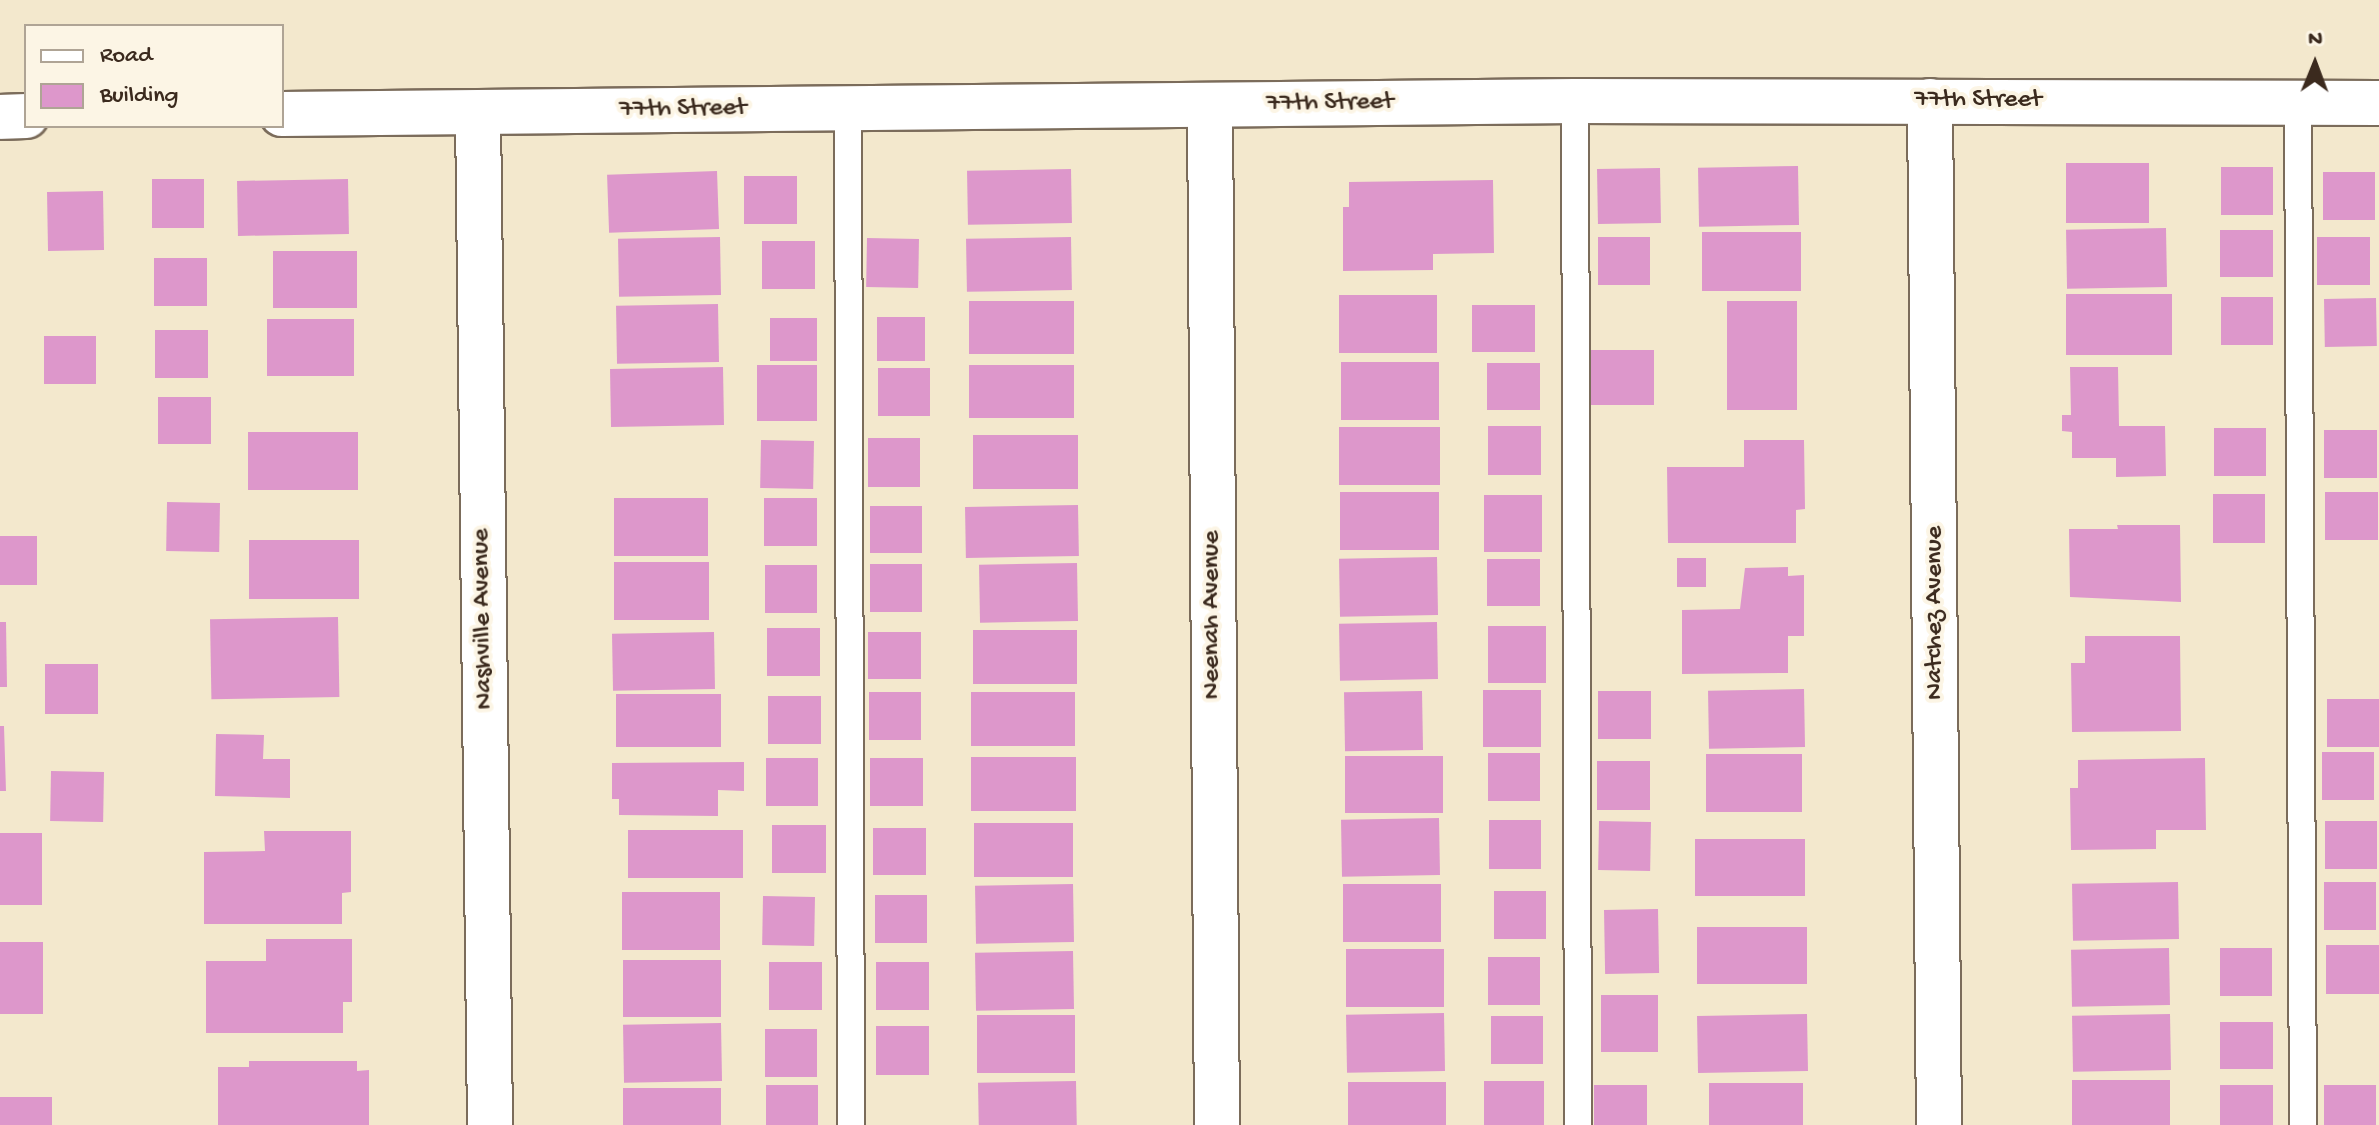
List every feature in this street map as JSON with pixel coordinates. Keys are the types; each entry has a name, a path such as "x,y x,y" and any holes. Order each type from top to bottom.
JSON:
{"street":[{"name":"77th Street","path":"284,114 1575,101 2379,103"},
{"name":"Natchez Avenue","path":"1930,101 1939,1125"},
{"name":"Neenah Avenue","path":"1210,105 1217,1125"},
{"name":"Nashville Avenue","path":"478,113 490,1125"},
{"path":"0,117 24,116"}],"lane":[{"path":"1575,101 1578,1125"},
{"path":"2298,103 2303,1125"},
{"path":"848,108 851,1125"}],"building":[{"path":"2066,163 2149,163 2149,223 2066,223"},
{"path":"1798,166 1799,225 1699,227 1698,168"},
{"path":"2221,167 2273,167 2273,215 2221,215"},
{"path":"1660,168 1661,223 1598,224 1597,169"},
{"path":"1071,169 1072,223 968,225 967,171"},
{"path":"717,171 719,229 609,233 607,175"},
{"path":"2323,172 2375,172 2375,220 2323,220"},
{"path":"744,176 797,176 797,224 744,224"},
{"path":"152,179 204,179 204,228 152,228"},
{"path":"348,179 349,234 238,236 237,181"},
{"path":"1493,180 1494,253 1433,254 1433,270 1343,271 1343,207 1349,207 1349,182"},
{"path":"103,191 104,250 48,251 47,192"},
{"path":"2166,228 2167,287 2067,289 2066,230"},
{"path":"2220,230 2273,230 2273,277 2220,277"},
{"path":"1702,232 1801,232 1801,291 1702,291"},
{"path":"720,237 721,295 619,297 618,239"},
{"path":"1071,237 1072,290 967,292 966,239"},
{"path":"1598,237 1650,237 1650,285 1598,285"},
{"path":"2317,237 2370,237 2370,285 2317,285"},
{"path":"867,238 919,239 918,288 866,287"},
{"path":"762,241 815,241 815,289 762,289"},
{"path":"273,251 357,251 357,308 273,308"},
{"path":"154,258 207,258 207,306 154,306"},
{"path":"2066,294 2172,294 2172,355 2066,355"},
{"path":"1339,295 1437,295 1437,353 1339,353"},
{"path":"2221,297 2273,297 2273,345 2221,345"},
{"path":"2376,298 2377,346 2325,347 2324,299"},
{"path":"969,301 1074,301 1074,354 969,354"},
{"path":"1727,301 1797,301 1797,410 1727,410"},
{"path":"718,304 719,362 617,364 616,306"},
{"path":"1472,305 1535,305 1535,352 1472,352"},
{"path":"877,317 925,317 925,361 877,361"},
{"path":"770,318 817,318 817,361 770,361"},
{"path":"267,319 354,319 354,376 267,376"},
{"path":"155,330 208,330 208,378 155,378"},
{"path":"44,336 96,336 96,384 44,384"},
{"path":"1591,350 1654,350 1654,405 1591,405"},
{"path":"1341,362 1439,362 1439,420 1341,420"},
{"path":"1487,363 1540,363 1540,410 1487,410"},
{"path":"757,365 817,365 817,421 757,421"},
{"path":"969,365 1074,365 1074,418 969,418"},
{"path":"723,367 724,425 611,427 610,369"},
{"path":"2070,367 2118,367 2119,426 2165,426 2166,476 2116,477 2116,458 2072,458 2072,432 2062,431 2062,415 2071,415"},
{"path":"878,368 930,368 930,416 878,416"},
{"path":"158,397 211,397 211,444 158,444"},
{"path":"1488,426 1541,426 1541,475 1488,475"},
{"path":"1339,427 1440,427 1440,485 1339,485"},
{"path":"2214,428 2266,428 2266,476 2214,476"},
{"path":"2324,430 2377,430 2377,478 2324,478"},
{"path":"248,432 358,432 358,490 248,490"},
{"path":"973,435 1078,435 1078,489 973,489"},
{"path":"868,438 920,438 920,487 868,487"},
{"path":"761,440 814,441 813,489 760,488"},
{"path":"1744,440 1804,440 1805,509 1796,510 1796,543 1668,543 1667,467 1744,467"},
{"path":"1340,492 1439,492 1439,550 1340,550"},
{"path":"2325,492 2378,492 2378,540 2325,540"},
{"path":"2213,494 2265,494 2265,543 2213,543"},
{"path":"1484,495 1542,495 1542,552 1484,552"},
{"path":"614,498 708,498 708,556 614,556"},
{"path":"764,498 817,498 817,546 764,546"},
{"path":"167,502 220,503 219,552 166,551"},
{"path":"1078,505 1079,556 966,558 965,507"},
{"path":"870,506 922,506 922,553 870,553"},
{"path":"2117,525 2180,525 2181,602 2070,597 2069,529 2118,529"},
{"path":"0,536 37,536 37,585 0,585"},
{"path":"249,540 359,540 359,599 249,599"},
{"path":"1437,557 1438,615 1340,617 1339,559"},
{"path":"1677,558 1706,558 1706,587 1677,587"},
{"path":"1487,559 1540,559 1540,606 1487,606"},
{"path":"614,562 709,562 709,620 614,620"},
{"path":"1077,563 1078,621 980,623 979,565"},
{"path":"870,564 922,564 922,612 870,612"},
{"path":"765,565 817,565 817,613 765,613"},
{"path":"1788,567 1788,576 1804,575 1804,636 1788,636 1788,673 1682,674 1682,610 1740,609 1745,568"},
{"path":"338,617 339,697 211,699 210,619"},
{"path":"0,622 6,622 7,687 0,687"},
{"path":"1437,622 1438,679 1340,681 1339,624"},
{"path":"1488,626 1546,626 1546,683 1488,683"},
{"path":"767,628 820,628 820,676 767,676"},
{"path":"973,630 1077,630 1077,684 973,684"},
{"path":"714,632 715,689 613,691 612,634"},
{"path":"868,632 921,632 921,679 868,679"},
{"path":"2085,636 2180,636 2181,731 2072,732 2071,663 2085,663"},
{"path":"45,664 98,664 98,714 45,714"},
{"path":"1804,689 1805,747 1709,749 1708,691"},
{"path":"1483,690 1541,690 1541,747 1483,747"},
{"path":"1422,691 1423,750 1345,751 1344,692"},
{"path":"1598,691 1651,691 1651,739 1598,739"},
{"path":"869,692 921,692 921,740 869,740"},
{"path":"971,692 1075,692 1075,746 971,746"},
{"path":"616,694 721,694 721,747 616,747"},
{"path":"768,696 821,696 821,744 768,744"},
{"path":"2327,699 2379,699 2379,747 2327,747"},
{"path":"0,726 4,726 6,791 0,791"},
{"path":"216,734 264,735 263,759 290,759 290,798 215,796"},
{"path":"2322,752 2374,752 2374,800 2322,800"},
{"path":"1488,753 1540,753 1540,801 1488,801"},
{"path":"1706,754 1802,754 1802,812 1706,812"},
{"path":"1345,756 1443,756 1443,813 1345,813"},
{"path":"971,757 1076,757 1076,811 971,811"},
{"path":"766,758 818,758 818,806 766,806"},
{"path":"870,758 923,758 923,806 870,806"},
{"path":"2205,758 2206,830 2156,830 2156,849 2071,850 2070,788 2078,788 2078,760"},
{"path":"1597,761 1650,761 1650,810 1597,810"},
{"path":"744,762 744,791 718,790 718,816 619,815 619,799 612,799 612,763"},
{"path":"51,771 104,772 103,822 50,821"},
{"path":"1439,818 1440,875 1342,877 1341,820"},
{"path":"1489,820 1541,820 1541,869 1489,869"},
{"path":"1599,821 1651,822 1650,871 1598,870"},
{"path":"2325,821 2377,821 2377,869 2325,869"},
{"path":"974,823 1073,823 1073,877 974,877"},
{"path":"772,825 826,825 826,873 772,873"},
{"path":"873,828 926,828 926,875 873,875"},
{"path":"628,830 743,830 743,878 628,878"},
{"path":"264,831 351,831 351,892 342,893 342,924 204,924 204,852 265,851"},
{"path":"0,833 42,833 42,905 0,905"},
{"path":"1695,839 1805,839 1805,896 1695,896"},
{"path":"2178,882 2179,939 2073,941 2072,884"},
{"path":"2324,882 2376,882 2376,930 2324,930"},
{"path":"1073,884 1074,942 976,944 975,886"},
{"path":"1343,884 1441,884 1441,942 1343,942"},
{"path":"1494,891 1546,891 1546,939 1494,939"},
{"path":"622,892 720,892 720,950 622,950"},
{"path":"875,895 927,895 927,943 875,943"},
{"path":"763,896 815,897 814,946 762,945"},
{"path":"1658,909 1659,973 1605,974 1604,910"},
{"path":"1697,927 1807,927 1807,984 1697,984"},
{"path":"266,939 352,939 352,1002 343,1002 343,1033 206,1033 206,961 266,961"},
{"path":"0,942 43,942 43,1014 0,1014"},
{"path":"2326,945 2379,945 2379,994 2326,994"},
{"path":"2169,948 2170,1005 2072,1007 2071,950"},
{"path":"2220,948 2272,948 2272,996 2220,996"},
{"path":"1346,949 1444,949 1444,1007 1346,1007"},
{"path":"1073,951 1074,1009 976,1011 975,953"},
{"path":"1488,957 1540,957 1540,1005 1488,1005"},
{"path":"623,960 721,960 721,1017 623,1017"},
{"path":"769,962 822,962 822,1010 769,1010"},
{"path":"876,962 929,962 929,1010 876,1010"},
{"path":"1601,995 1658,995 1658,1052 1601,1052"},
{"path":"1444,1013 1445,1071 1347,1073 1346,1015"},
{"path":"1807,1014 1808,1071 1698,1073 1697,1016"},
{"path":"2170,1014 2171,1070 2073,1072 2072,1016"},
{"path":"977,1015 1075,1015 1075,1073 977,1073"},
{"path":"1491,1016 1543,1016 1543,1064 1491,1064"},
{"path":"2220,1022 2273,1022 2273,1069 2220,1069"},
{"path":"721,1023 722,1081 624,1083 623,1025"},
{"path":"876,1026 929,1026 929,1075 876,1075"},
{"path":"765,1029 817,1029 817,1077 765,1077"},
{"path":"249,1061 357,1061 357,1071 369,1070 369,1125 218,1125 218,1067 249,1067"},
{"path":"2072,1080 2170,1080 2170,1125 2072,1125"},
{"path":"1076,1081 1077,1125 979,1125 978,1083"},
{"path":"1484,1081 1544,1081 1544,1125 1484,1125"},
{"path":"1348,1082 1446,1082 1446,1125 1348,1125"},
{"path":"1709,1083 1803,1083 1803,1125 1709,1125"},
{"path":"766,1085 818,1085 818,1125 766,1125"},
{"path":"1594,1085 1647,1085 1647,1125 1594,1125"},
{"path":"2220,1085 2273,1085 2273,1125 2220,1125"},
{"path":"2324,1085 2376,1085 2376,1125 2324,1125"},
{"path":"623,1088 721,1088 721,1125 623,1125"},
{"path":"0,1097 52,1097 52,1125 0,1125"}]}
